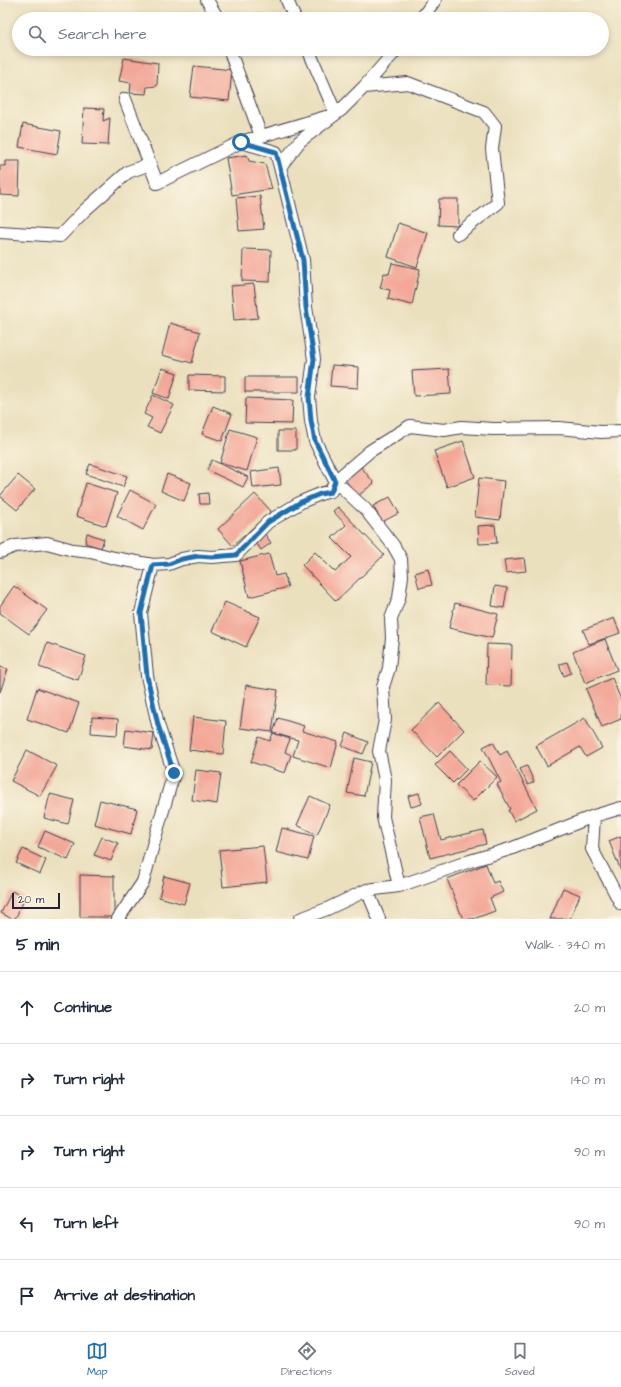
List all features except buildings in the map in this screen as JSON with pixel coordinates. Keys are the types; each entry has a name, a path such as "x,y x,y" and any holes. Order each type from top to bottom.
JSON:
{"street":[{"path":"207,0 214,12"},
{"path":"287,0 292,12"},
{"path":"426,12 435,0"},
{"path":"232,56 261,136"},
{"path":"311,56 336,114"},
{"path":"280,167 300,141 336,114 364,87 391,56"},
{"path":"364,87 408,83 484,112 494,126 492,149 498,203 458,234"},
{"path":"125,99 157,183 241,142 336,114"},
{"path":"241,142 276,152 280,167 303,260 306,307 314,359 309,397 311,421 315,441 335,481 365,509 393,545 401,559 402,576 399,598 391,619 392,638 384,687 385,720 379,751 385,780 383,817 399,886"},
{"path":"0,232 60,236 85,210 128,172 150,164"},
{"path":"0,552 15,546 47,543 73,550 91,552 153,565 169,564 182,559 198,556 212,557 236,555 268,522 301,502 320,494 331,492 335,481 370,451 410,426 444,430 462,427 493,429 559,428 601,432 621,431"},
{"path":"118,919 143,882 174,773 158,725 147,676 141,613 153,565"},
{"path":"300,919 327,909 367,890 399,886 470,861 510,849 594,816 621,808"},
{"path":"594,816 592,849 621,904"},
{"path":"367,890 379,919"}],"route":[{"path":"174,773 158,725 147,676 141,613 153,565 169,564 182,559 198,556 212,557 236,555 268,522 301,502 320,494 331,492 335,481 315,441 311,421 309,397 314,359 306,307 303,260 276,152 241,142"}]}
